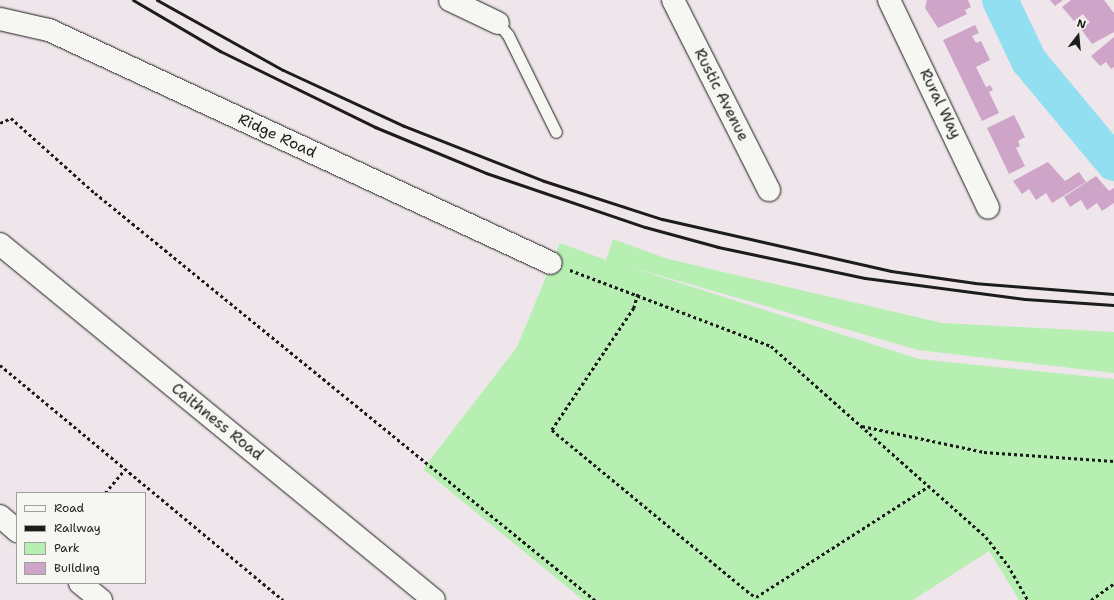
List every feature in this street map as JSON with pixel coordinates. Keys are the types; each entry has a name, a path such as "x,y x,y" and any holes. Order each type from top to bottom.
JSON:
{"street":[{"path":"450,0 498,23"},
{"name":"Rustic Avenue","path":"673,0 769,190"},
{"name":"Rural Way","path":"889,0 988,208"},
{"name":"Ridge Road","path":"0,19 49,30 551,263"},
{"name":"Caithness Road","path":"0,244 434,600"},
{"path":"0,516 16,530"},
{"path":"81,584 101,600"}],"lane":[{"path":"498,23 508,35 556,132"}],"path":[{"path":"0,123 11,118 95,193 595,600"},
{"path":"551,263 638,294 771,346 930,486 986,538 1008,564 1028,600"},
{"path":"638,294 634,308 552,430 751,594 756,597 930,486"},
{"path":"0,365 283,600"},
{"path":"861,426 984,452 1114,462"},
{"path":"106,492 125,468"},
{"path":"1091,600 1114,583"}],"green space":[{"path":"613,239 668,259 942,323 1114,332 1114,373 918,350 627,266 919,359 1114,379 1114,600 1019,600 989,551 913,600 583,600 423,469 517,347 560,243 606,260"}],"building":[{"path":"927,0 968,0 971,7 965,10 967,14 938,28 925,8"},
{"path":"1050,0 1063,0 1055,6"},
{"path":"1071,0 1104,0 1114,13 1114,32 1092,44 1081,29 1090,22 1083,14 1074,21 1062,7"},
{"path":"975,25 979,33 972,36 976,43 981,41 990,60 976,67 986,87 990,85 993,90 989,92 999,113 982,121 943,40"},
{"path":"1114,37 1114,67 1111,69 1106,62 1100,66 1091,56"},
{"path":"1014,115 1025,137 1018,141 1020,146 1016,148 1025,166 1009,174 987,128"},
{"path":"1048,162 1065,181 1079,172 1086,182 1052,203 1046,193 1036,200 1029,189 1022,194 1013,181"},
{"path":"1096,176 1109,191 1114,188 1114,203 1102,211 1097,203 1087,210 1081,200 1070,207 1064,197"}],"waterway":[{"path":"1000,0 1029,61 1114,163"}],"railway":[{"path":"133,0 220,51 375,127 486,173 645,227 718,247 865,278 1025,299 1114,305"},
{"path":"157,0 283,70 404,126 544,181 662,219 891,271 975,283 1114,294"}]}
